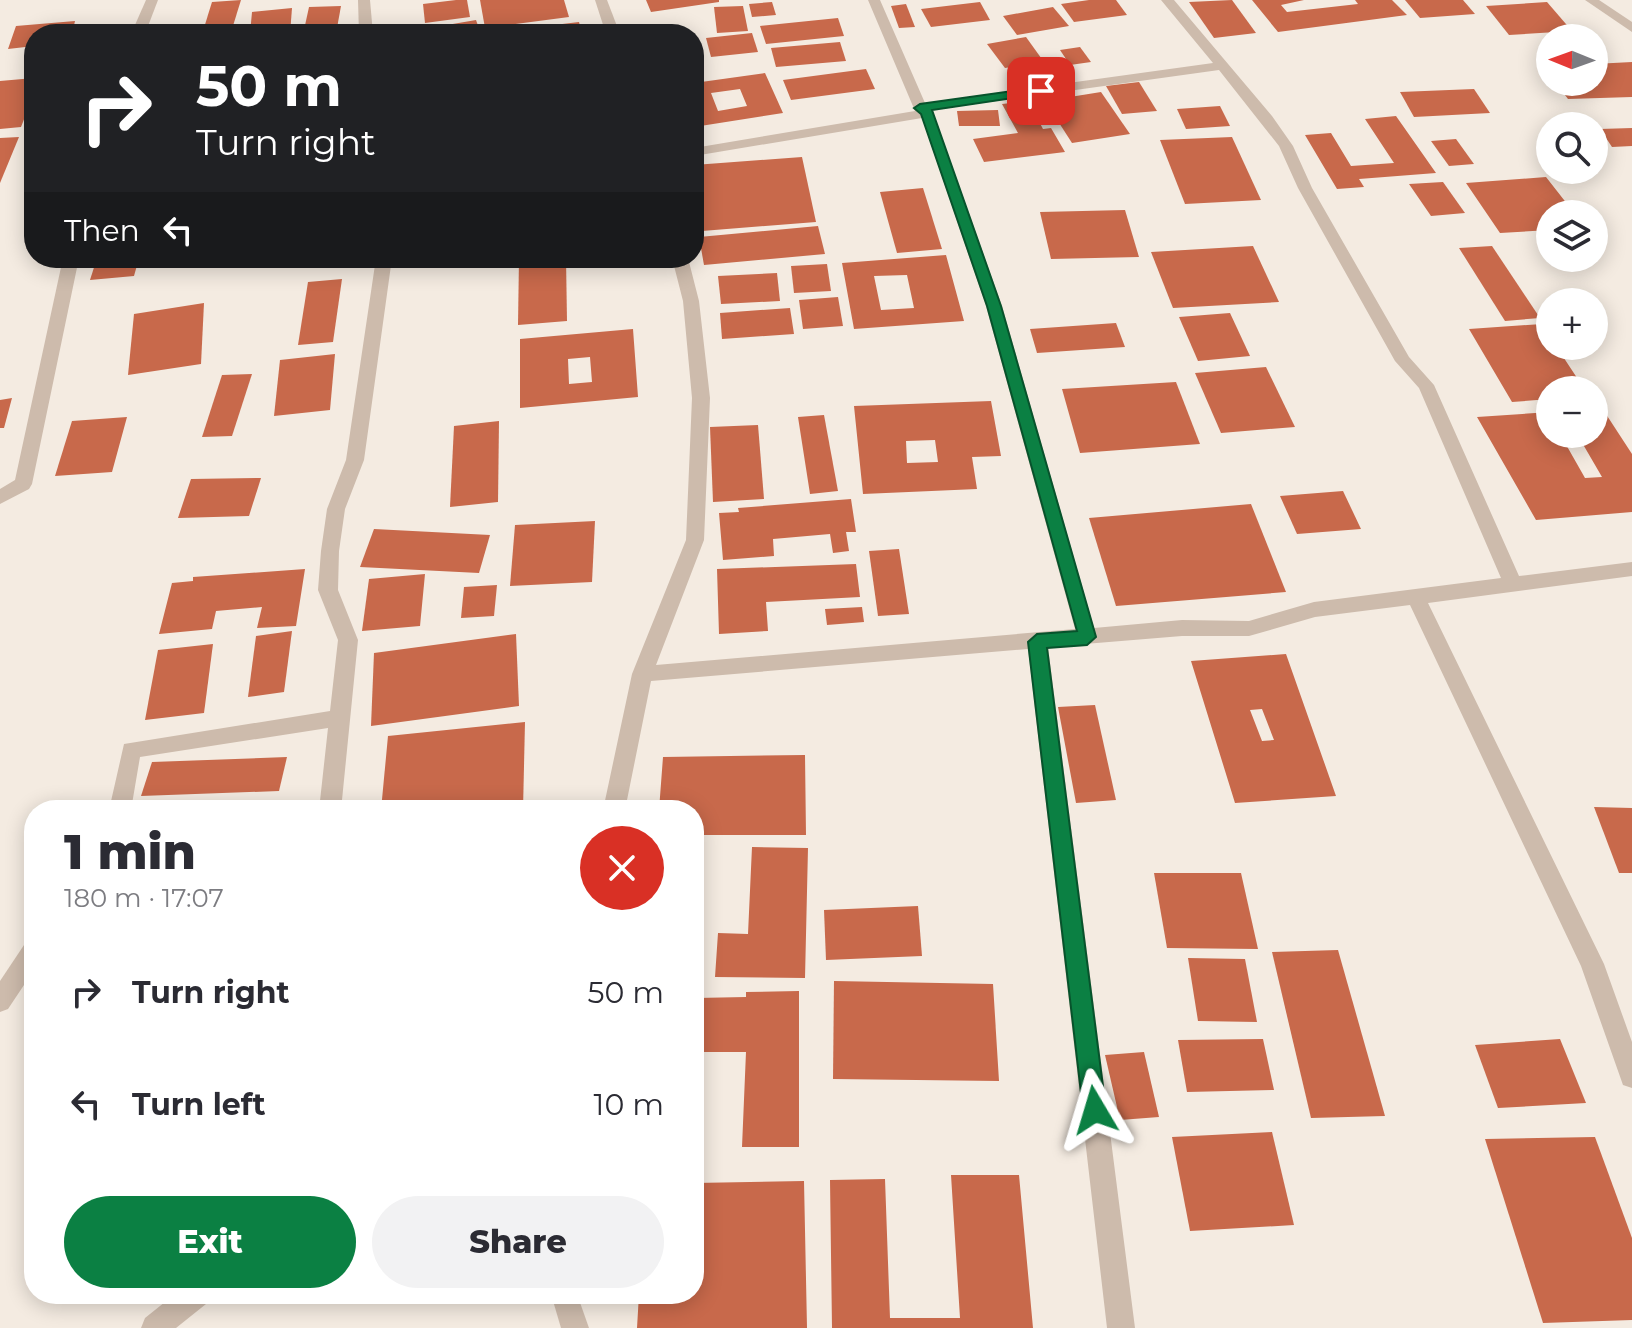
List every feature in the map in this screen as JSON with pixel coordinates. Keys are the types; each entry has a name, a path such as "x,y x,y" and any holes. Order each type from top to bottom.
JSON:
{"street":[{"path":"142,24 152,0"},
{"path":"364,0 365,24"},
{"path":"601,0 609,24"},
{"path":"874,0 924,110 994,306 1087,637"},
{"path":"1167,0 1286,146 1305,188 1403,361 1426,385 1514,586"},
{"path":"1591,0 1632,28"},
{"path":"704,150 924,110 1222,66"},
{"path":"0,497 23,484 69,268"},
{"path":"331,800 348,640 328,590 330,551 336,509 355,460 383,268"},
{"path":"616,800 642,674 695,540 701,398 691,301 683,268"},
{"path":"642,674 1182,628 1239,632 1278,624 1314,610 1632,569"},
{"path":"1415,596 1592,964 1632,1076"},
{"path":"1037,642 1121,1328"},
{"path":"122,800 131,750 338,718"},
{"path":"0,1001 24,965"},
{"path":"155,1328 184,1304"},
{"path":"567,1304 575,1328"}],"building":[{"path":"241,0 234,24 205,24 212,2"},
{"path":"467,0 470,17 425,23 423,4"},
{"path":"480,0 564,0 569,17 516,24 484,24"},
{"path":"646,0 719,0 719,2 651,12"},
{"path":"1116,0 1127,15 1074,22 1061,4"},
{"path":"1232,0 1256,33 1214,38 1189,2"},
{"path":"1252,0 1304,0 1281,5 1287,12 1358,4 1355,0 1392,0 1407,15 1278,32"},
{"path":"1405,0 1463,0 1475,14 1420,18"},
{"path":"772,2 776,15 752,17 749,4"},
{"path":"980,2 990,20 931,27 921,9"},
{"path":"1547,2 1566,24 1536,24 1536,33 1509,35 1486,6"},
{"path":"906,4 915,27 899,28 891,6"},
{"path":"341,6 338,24 305,24 309,7"},
{"path":"743,6 748,31 717,33 714,7"},
{"path":"1053,7 1069,26 1017,35 1003,16"},
{"path":"292,8 291,24 251,24 252,12"},
{"path":"838,18 844,36 766,44 760,26"},
{"path":"476,20 477,24 453,24"},
{"path":"75,21 74,24 40,24"},
{"path":"24,25 24,47 8,49 16,26"},
{"path":"752,33 758,52 711,57 706,38"},
{"path":"1026,37 1044,62 1005,68 987,44"},
{"path":"840,42 846,61 776,67 771,48"},
{"path":"1080,47 1091,62 1070,65 1060,50"},
{"path":"1632,62 1632,97 1568,99 1566,96 1608,96 1608,63"},
{"path":"866,69 875,89 791,100 783,80"},
{"path":"765,73 783,113 704,125 704,82","holes":["740,89 747,106 718,111 711,93"]},
{"path":"24,79 24,119 21,127 0,129 0,81"},
{"path":"1139,82 1157,111 1122,114 1106,86"},
{"path":"1474,89 1490,113 1414,117 1400,92"},
{"path":"1101,92 1130,134 1072,143 1045,101"},
{"path":"1028,101 1043,129 1051,128 1065,152 984,162 973,139 1018,133 1002,104"},
{"path":"1220,106 1230,126 1186,129 1177,109"},
{"path":"998,110 1000,126 959,126 957,111"},
{"path":"1396,116 1436,173 1359,179 1364,187 1337,189 1305,135 1331,133 1351,166 1394,163 1365,119"},
{"path":"1632,128 1632,146 1612,147 1608,141 1608,129"},
{"path":"19,137 0,183 0,138"},
{"path":"1232,137 1261,200 1185,204 1160,140"},
{"path":"1456,139 1474,164 1449,166 1431,141"},
{"path":"802,157 816,222 704,231 704,164"},
{"path":"1536,178 1536,184 1551,184 1564,200 1536,200 1536,231 1500,233 1466,183"},
{"path":"1443,182 1465,213 1431,216 1409,184"},
{"path":"923,188 942,249 897,253 880,192"},
{"path":"1125,210 1139,257 1051,259 1040,212"},
{"path":"818,226 825,254 704,265 704,237"},
{"path":"1253,246 1279,302 1173,308 1151,252"},
{"path":"1492,246 1536,312 1536,318 1505,321 1459,248"},
{"path":"946,255 964,321 854,329 842,263","holes":["907,275 914,308 881,310 874,276"]},
{"path":"827,264 831,291 794,293 791,266"},
{"path":"94,268 136,268 134,276 90,280"},
{"path":"519,268 566,268 567,321 518,325"},
{"path":"777,273 780,301 721,304 718,276"},
{"path":"342,279 333,342 298,345 308,282"},
{"path":"838,297 843,326 803,329 799,300"},
{"path":"204,303 201,364 128,375 134,314"},
{"path":"790,308 794,334 722,339 720,313"},
{"path":"1230,313 1250,356 1198,361 1179,317"},
{"path":"1116,323 1125,347 1037,353 1030,329"},
{"path":"1536,324 1536,360 1565,360 1576,376 1536,376 1536,400 1512,402 1469,329"},
{"path":"633,329 638,397 520,408 520,339","holes":["590,357 592,382 569,384 568,359"]},
{"path":"335,354 330,410 274,416 280,360"},
{"path":"1266,367 1295,427 1221,433 1195,373"},
{"path":"252,374 232,436 202,437 222,375"},
{"path":"1176,382 1200,444 1080,453 1062,389"},
{"path":"12,398 4,428 0,428 0,400"},
{"path":"991,401 1001,456 972,457 977,489 863,494 854,406","holes":["935,440 938,462 907,463 906,441"]},
{"path":"1536,413 1536,448 1568,448 1585,478 1602,477 1585,448 1608,448 1608,417 1632,454 1632,512 1536,520 1477,417"},
{"path":"824,415 838,491 810,494 798,417"},
{"path":"127,417 112,472 55,476 72,421"},
{"path":"499,421 498,502 450,507 454,426"},
{"path":"758,425 764,499 713,502 710,427"},
{"path":"261,478 249,516 178,518 191,479"},
{"path":"1343,491 1361,529 1297,534 1280,496"},
{"path":"851,499 856,532 846,532 849,551 833,553 830,534 773,539 774,556 723,560 719,513 739,512 738,508"},
{"path":"1251,504 1286,592 1116,606 1089,518"},
{"path":"595,521 592,582 510,586 515,525"},
{"path":"374,529 490,535 479,573 360,567"},
{"path":"899,549 909,614 878,616 869,551"},
{"path":"856,564 860,597 766,602 768,631 719,634 717,569"},
{"path":"305,569 296,626 257,628 262,607 216,611 212,629 159,634 172,583 193,581 193,577"},
{"path":"425,574 420,626 362,631 369,579"},
{"path":"497,585 494,616 461,618 464,587"},
{"path":"862,607 864,622 827,625 825,609"},
{"path":"292,631 284,692 248,697 256,636"},
{"path":"516,634 519,706 371,726 374,653"},
{"path":"213,644 204,713 145,720 158,650"},
{"path":"1286,654 1336,796 1235,803 1191,661","holes":["1262,709 1274,740 1262,741 1250,710"]},
{"path":"1095,705 1116,800 1076,803 1058,707"},
{"path":"525,722 523,800 382,800 388,736"},
{"path":"805,755 806,835 704,835 704,800 660,800 663,757"},
{"path":"287,757 279,791 141,796 152,762"},
{"path":"1594,807 1632,808 1632,873 1619,873"},
{"path":"752,847 808,848 805,978 715,977 718,933 748,934"},
{"path":"1154,873 1241,873 1258,949 1167,948"},
{"path":"918,906 922,956 826,960 824,910"},
{"path":"1338,950 1385,1116 1311,1118 1272,952"},
{"path":"1188,958 1245,959 1257,1022 1198,1021"},
{"path":"834,981 993,984 999,1081 833,1079"},
{"path":"799,991 799,1147 742,1147 746,1052 704,1052 704,998 746,997 746,992"},
{"path":"1263,1039 1274,1090 1187,1092 1178,1040"},
{"path":"1560,1039 1586,1103 1498,1108 1475,1045"},
{"path":"1144,1052 1159,1117 1120,1120 1105,1055"},
{"path":"1272,1132 1294,1225 1190,1231 1172,1137"},
{"path":"1595,1137 1632,1238 1632,1320 1543,1323 1485,1139"},
{"path":"951,1175 1019,1175 1033,1328 832,1328 830,1180 885,1179 890,1318 960,1318"},
{"path":"804,1181 807,1328 637,1328 638,1304 704,1304 704,1183"}],"route":[{"path":"1041,91 920,108 927,113 994,306 1087,637 1037,642 1095,1110"}]}
